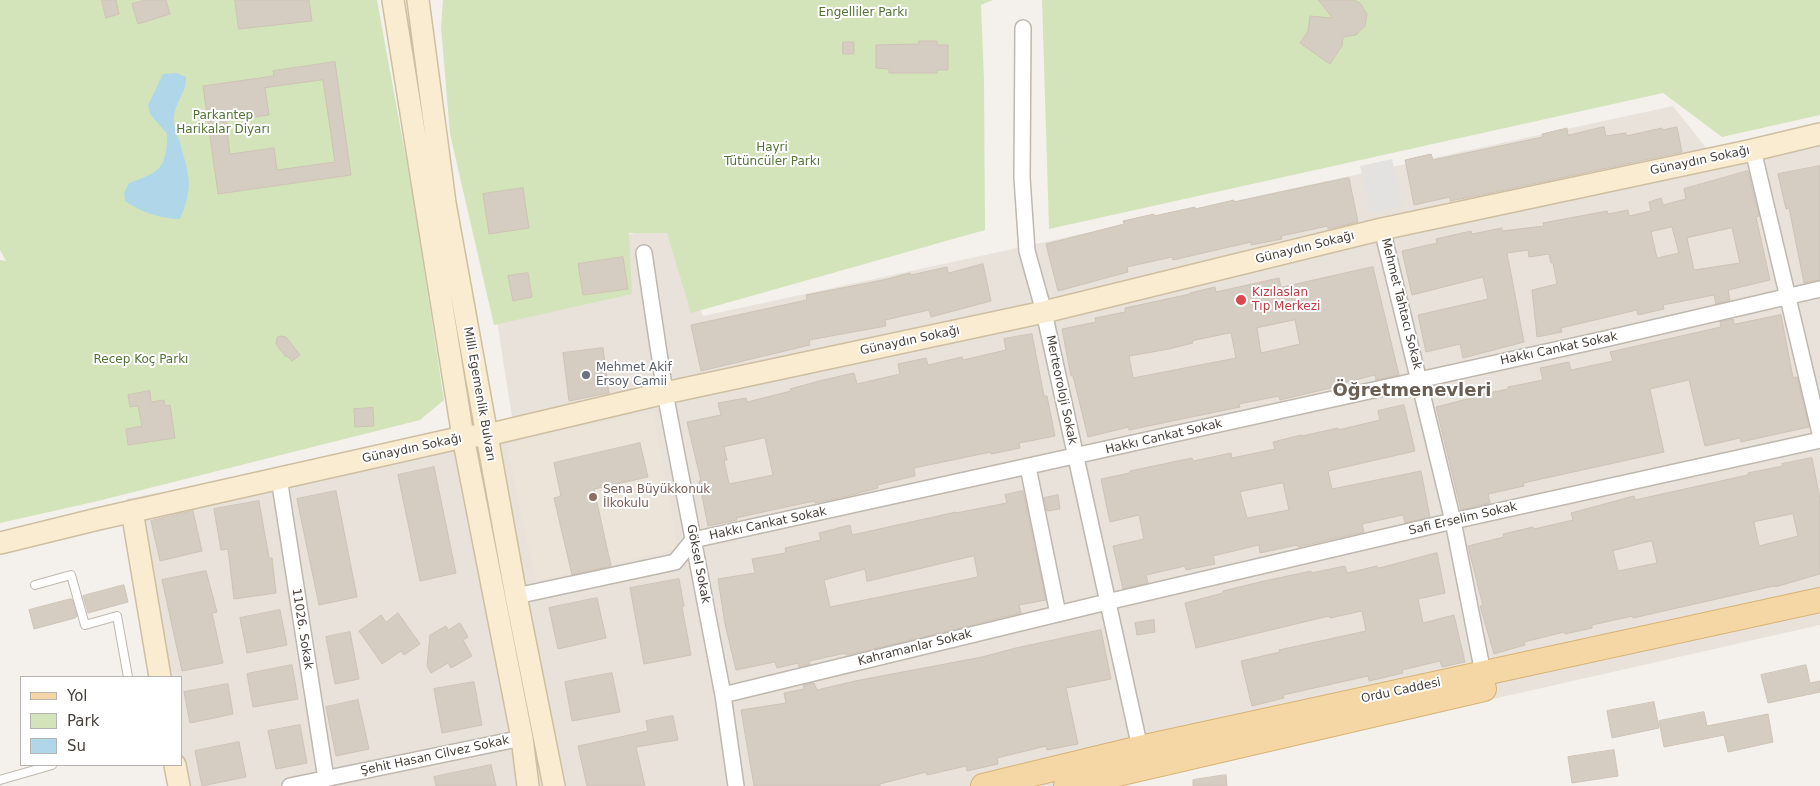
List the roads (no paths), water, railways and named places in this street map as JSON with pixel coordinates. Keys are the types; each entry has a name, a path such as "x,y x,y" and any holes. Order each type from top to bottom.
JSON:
{"main road":[{"name":"Ordu Caddesi","path":"983,786 1140,748 1820,600"},
{"name":"Ordu Caddesi","path":"1066,786 1820,611"}],"street":[{"name":"Milli Egemenlik Bulvarı","path":"393,0 463,437 522,738 528,786"},
{"name":"Milli Egemenlik Bulvarı","path":"418,0 445,203 516,596 554,786"},
{"name":"Merteoroloji Sokak","path":"1023,28 1022,178 1027,250 1044,312 1140,748"},
{"name":"Günaydın Sokağı","path":"0,543 132,511 463,437 487,435 665,393 1044,312 1382,228 1753,150 1820,134"},
{"path":"1753,150 1820,434"},
{"name":"Mehmet Tahtacı Sokak","path":"1382,228 1453,521 1482,673"},
{"name":"Göksel Sokak","path":"644,253 665,393 723,695 736,786"},
{"name":"Hakkı Cankat Sokak","path":"516,596 675,562 693,540 1075,457 1820,289"},
{"name":"Safi Erselim Sokak","path":"1107,602 1453,521 1820,440"},
{"path":"1028,467 1058,614"},
{"name":"11026. Sokak","path":"279,478 326,779"},
{"path":"132,511 160,676"},
{"name":"Kahramanlar Sokak","path":"723,695 1107,602"},
{"name":"Şehit Hasan Cilvez Sokak","path":"290,786 522,738"},
{"path":"175,766 178,786"}],"lane":[{"path":"35,585 71,575 85,626 116,616 128,676"},
{"path":"0,780 49,766"}],"water":[{"path":"176,73 186,77 186,83 174,115 174,121 189,181 187,198 180,219 144,212 125,201 124,193 129,183 155,172 163,162 167,145 167,134 150,114 148,105 163,74"}],"place":[{"name":"Kızılaslan Tıp Merkezi","path":"1241,300"},
{"name":"Mehmet Akif Ersoy Camii","path":"586,375"},
{"name":"Sena Büyükkonuk İlkokulu","path":"593,497"}],"district":[{"name":"Öğretmenevleri","path":"1412,391"}],"park label":[{"name":"Engelliler Parkı","path":"863,13"},
{"name":"Parkantep Harikalar Diyarı","path":"223,123"},
{"name":"Hayri Tütüncüler Parkı","path":"772,155"},
{"name":"Recep Koç Parkı","path":"141,360"}]}
